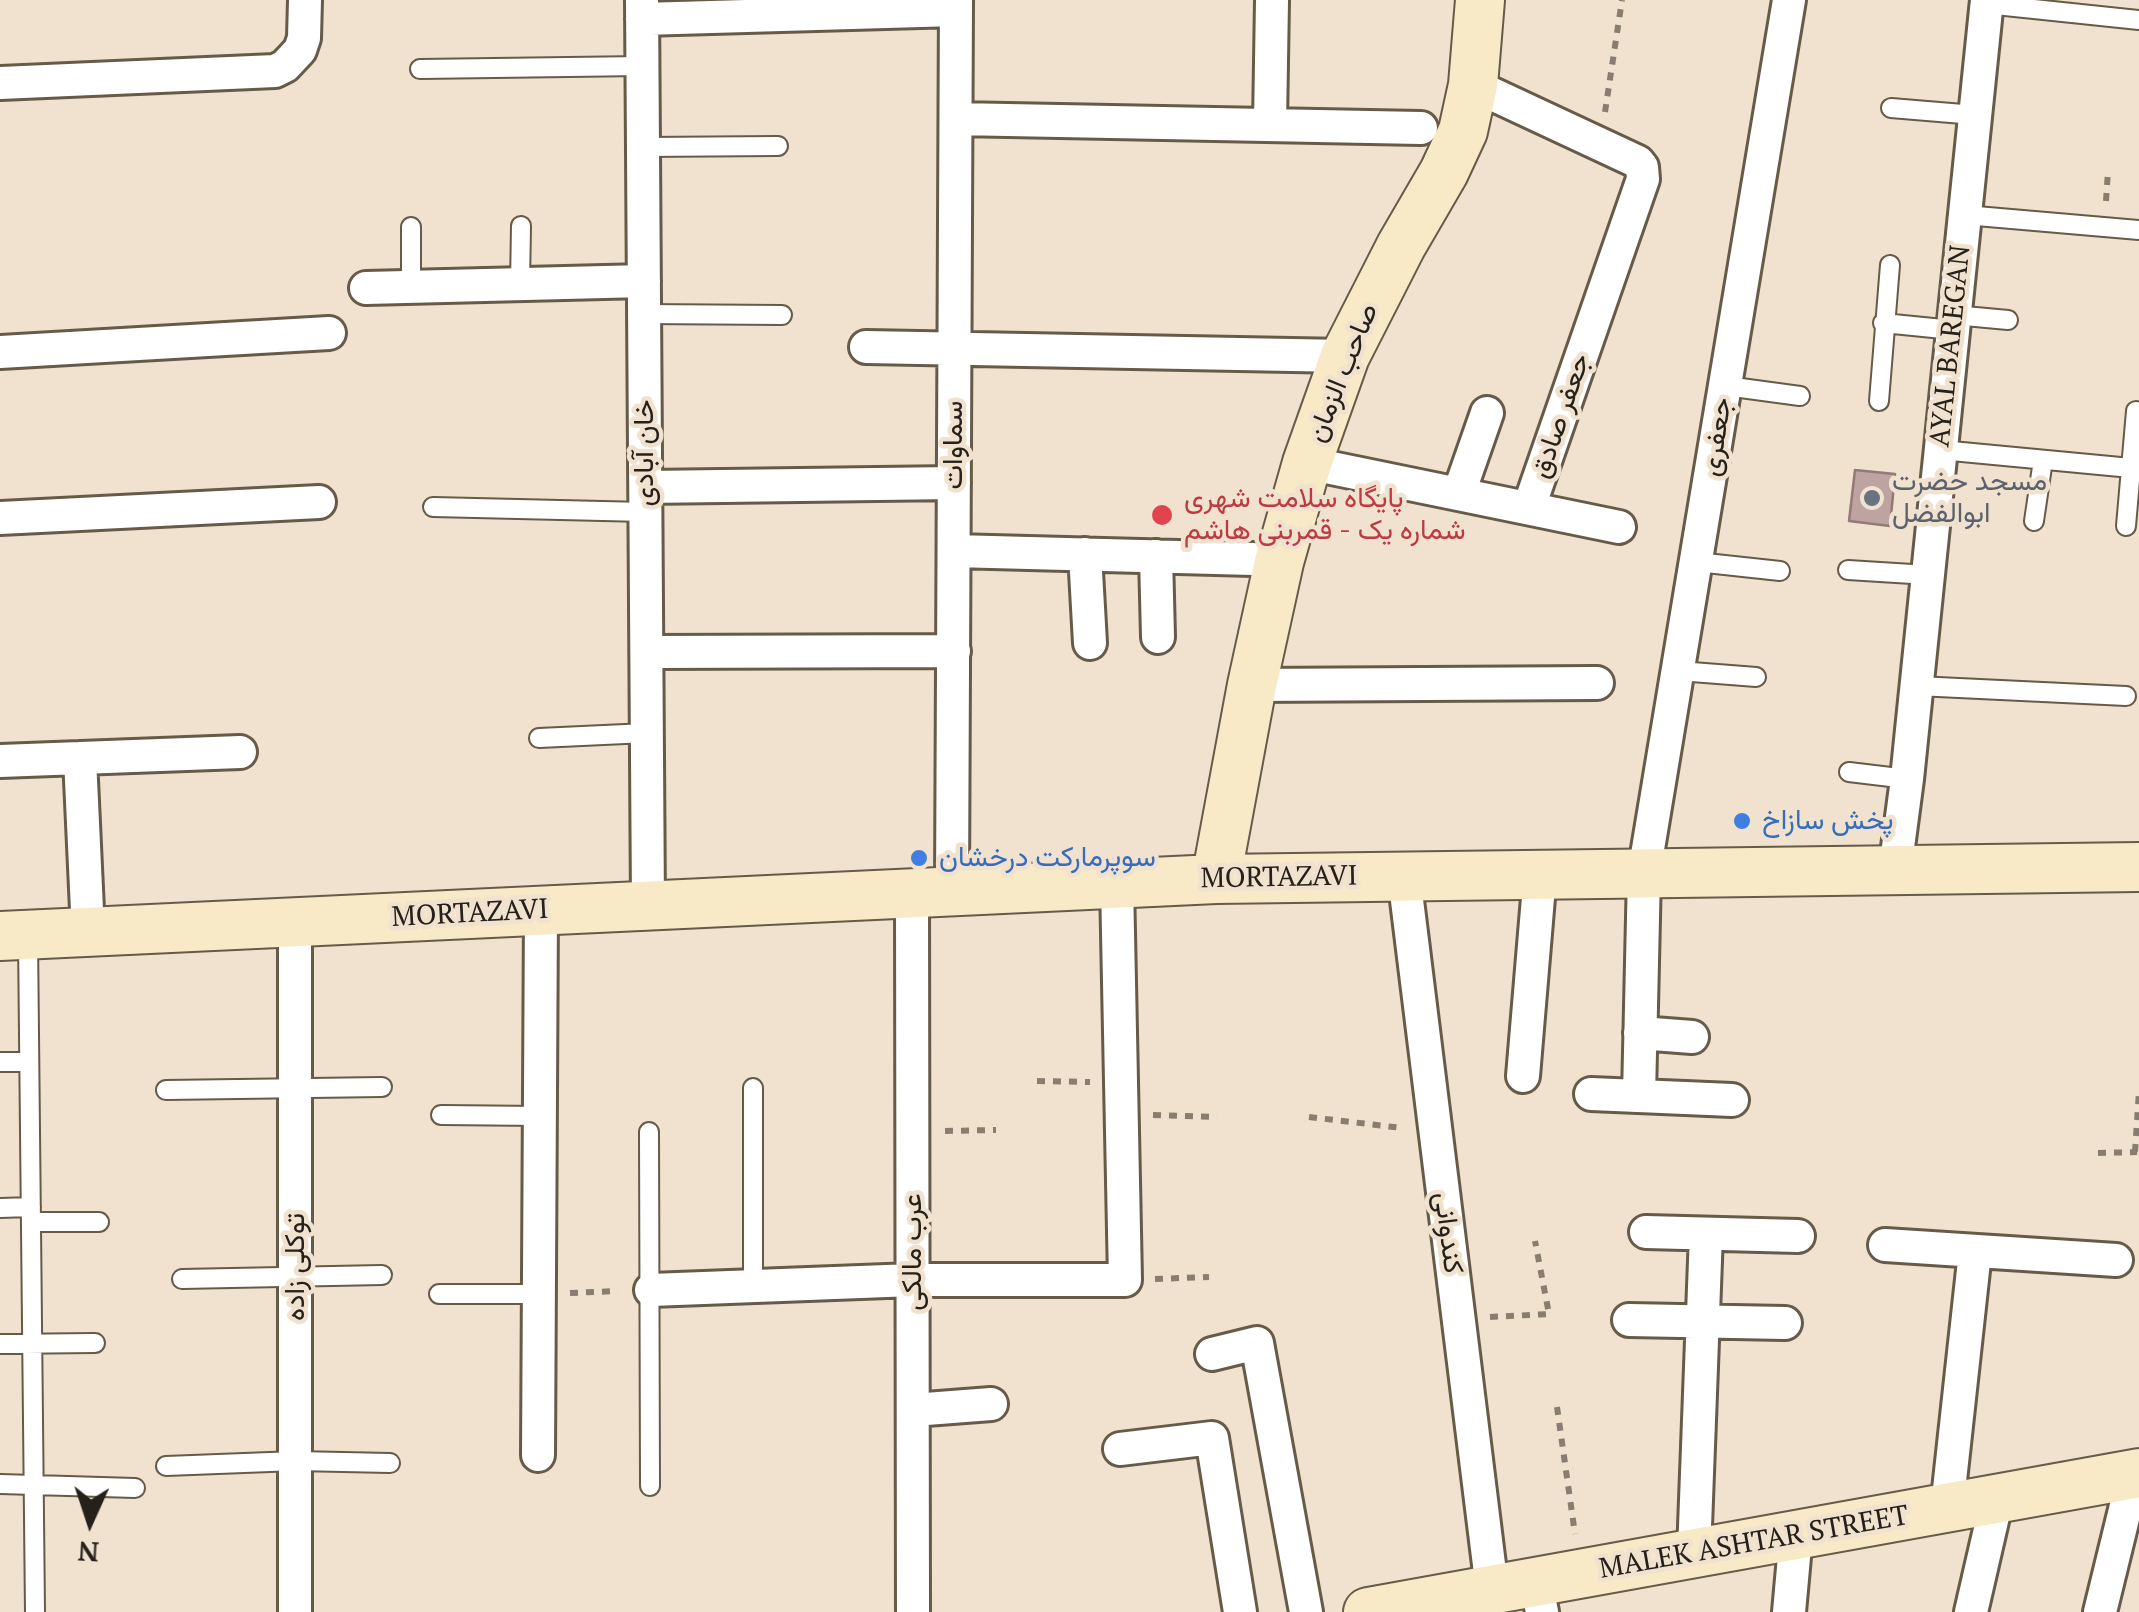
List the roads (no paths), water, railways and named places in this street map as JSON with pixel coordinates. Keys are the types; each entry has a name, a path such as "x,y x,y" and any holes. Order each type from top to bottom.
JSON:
{"street":[{"path":"0,84 275,71 300,50 305,0"},
{"path":"1270,124 1272,0"},
{"name":"صاحب الزمان","path":"1216,878 1278,562 1307,463 1345,356 1462,131 1473,85 1480,0"},
{"name":"جعفری","path":"1638,1096 1644,873 1789,0"},
{"name":"AYAL BAREGAN","path":"1895,870 1986,2"},
{"path":"642,9 956,5"},
{"name":"سماوات","path":"932,892 954,651 956,5"},
{"name":"خان آبادی","path":"642,9 648,905"},
{"name":"جعفر صادق","path":"1307,463 1529,507 1643,178 1642,167 1473,85"},
{"path":"956,119 1421,128"},
{"path":"366,288 644,280"},
{"path":"0,352 329,333"},
{"path":"866,347 1345,356"},
{"path":"1459,492 1487,413"},
{"path":"645,500 954,484"},
{"path":"0,518 320,502"},
{"path":"1529,507 1619,527"},
{"path":"954,551 1253,559"},
{"path":"1085,554 1090,643"},
{"path":"1156,556 1158,637"},
{"path":"646,652 954,651"},
{"path":"1252,685 1598,683"},
{"path":"0,761 240,752"},
{"path":"80,758 88,932"},
{"name":"MORTAZAVI","path":"14,935 1216,878 2139,867"},
{"path":"1523,1076 1540,874"},
{"name":"کندوانی","path":"1404,876 1458,1318 1538,1589"},
{"path":"650,1290 913,1280 1125,1280 1116,883"},
{"name":"عرب مالکی","path":"913,1612 913,1132 932,892"},
{"path":"538,1455 542,910"},
{"name":"توکلی زاده","path":"295,1612 296,922"},
{"path":"1640,1033 1692,1037"},
{"path":"1590,1094 1732,1100"},
{"path":"1646,1232 1798,1236"},
{"path":"1694,1553 1706,1234"},
{"path":"1885,1245 2116,1260"},
{"path":"1947,1508 1976,1252"},
{"path":"1629,1320 1785,1323"},
{"path":"1212,1354 1257,1342 1306,1612"},
{"path":"913,1410 990,1404"},
{"path":"1120,1449 1212,1438 1240,1612"},
{"path":"2100,1612 2136,1473"},
{"name":"MALEK ASHTAR STREET","path":"1368,1612 1538,1589 1694,1553 2136,1473"},
{"path":"1971,1612 1997,1498"},
{"path":"1790,1612 1796,1534"}],"lane":[{"path":"1986,2 2139,20"},
{"path":"420,69 642,66"},
{"path":"1891,108 1975,115"},
{"path":"643,147 778,146"},
{"path":"1964,214 2139,230"},
{"path":"520,284 521,226"},
{"path":"411,227 411,287"},
{"path":"1879,401 1890,264"},
{"path":"644,314 782,315"},
{"path":"1884,323 2008,320"},
{"path":"1726,386 1800,396"},
{"path":"2126,526 2136,411"},
{"path":"1940,450 2131,468"},
{"path":"2034,521 2043,460"},
{"path":"433,507 645,500"},
{"path":"1697,562 1780,571"},
{"path":"1848,570 1928,575"},
{"path":"1679,671 1756,678"},
{"path":"1916,686 2126,696"},
{"path":"539,738 647,734"},
{"path":"1849,772 1907,779"},
{"path":"14,935 29,1062 35,1612"},
{"path":"0,1062 29,1062"},
{"path":"166,1090 382,1087"},
{"path":"753,1088 753,1286"},
{"path":"441,1115 540,1116"},
{"path":"649,1132 650,1486"},
{"path":"0,1208 99,1222"},
{"path":"182,1280 382,1275"},
{"path":"439,1294 539,1294"},
{"path":"0,1344 95,1343"},
{"path":"166,1466 390,1463"},
{"path":"0,1484 135,1488"}],"place":[{"name":"مسجد حضرت ابوالفضل","path":"1872,498"},
{"name":"پایگاه سلامت شهری شماره یک - قمربنی هاشم","path":"1162,515"},
{"name":"پخش سازاخ","path":"1742,821"},
{"name":"سوپرمارکت درخشان","path":"919,858"}]}
